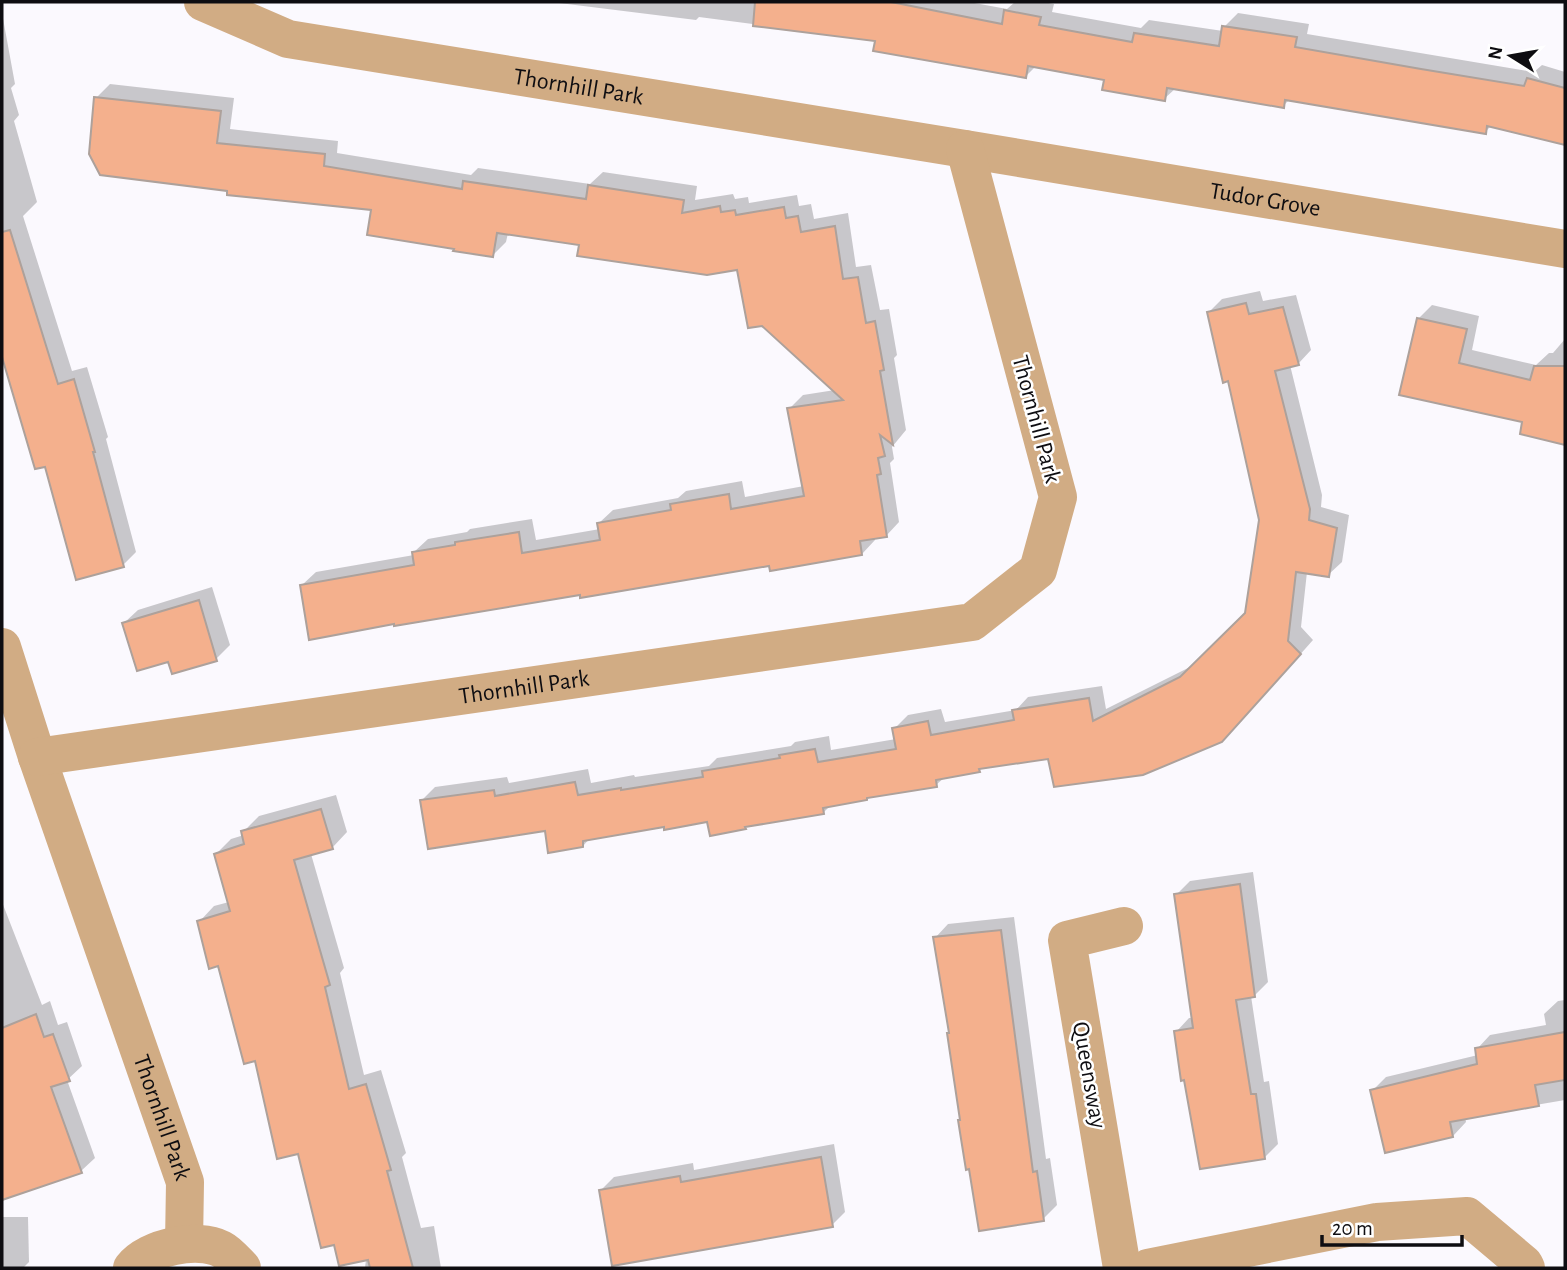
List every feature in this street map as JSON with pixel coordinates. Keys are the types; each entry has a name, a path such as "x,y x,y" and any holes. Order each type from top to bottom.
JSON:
{"street":[{"name":"Thornhill Park","path":"37,757 972,622 1038,570 1058,498 965,149 288,39 203,2"},
{"name":"Tudor Grove","path":"965,149 1565,249"},
{"name":"Thornhill Park","path":"2,647 37,757 185,1182 184,1244"},
{"name":"Queensway","path":"1122,1268 1067,940 1124,926"},
{"path":"1148,1268 1377,1222 1467,1216 1526,1268"},
{"path":"132,1268 159,1251 184,1244 203,1243 223,1250 242,1268"}],"building":[{"path":"755,2 891,2 1002,24 1004,10 1041,17 1039,25 1132,42 1134,33 1219,46 1222,26 1297,37 1295,47 1524,86 1527,78 1565,88 1565,145 1487,126 1486,134 1285,100 1284,108 1167,88 1165,101 1102,90 1104,80 1028,66 1026,78 873,51 875,41 753,26"},
{"path":"94,97 221,111 217,143 325,154 324,166 462,189 463,181 586,199 588,185 684,200 682,213 720,206 721,212 735,210 736,215 784,207 786,218 798,216 801,232 835,226 843,279 858,277 866,323 875,321 884,370 880,371 893,445 880,435 885,456 878,458 881,474 877,475 887,537 860,541 862,555 770,571 769,566 580,598 580,595 309,640 300,585 414,565 412,552 519,532 522,553 600,540 597,523 671,510 670,504 729,494 731,509 804,496 787,408 843,400 762,326 748,328 737,270 707,275 577,256 579,245 497,233 493,257 367,235 371,210 227,195 227,191 100,175 89,154"},
{"path":"10,230 58,384 74,379 124,567 76,580 45,467 35,469 2,357 2,232"},
{"path":"1246,303 1249,314 1283,307 1299,365 1275,371 1310,509 1309,520 1337,528 1329,577 1296,572 1288,641 1301,654 1222,742 1143,775 1054,787 1048,759 979,769 980,772 936,780 937,787 867,798 823,808 824,814 745,827 746,829 710,836 707,822 583,841 583,847 548,853 545,831 428,849 420,800 494,790 495,796 575,782 578,795 621,790 703,777 702,771 780,758 779,755 815,749 818,762 896,749 892,728 928,721 931,735 1014,720 1012,710 1089,698 1093,721 1180,677 1245,613 1259,520 1228,381 1223,383 1207,312"},
{"path":"1417,318 1467,329 1459,363 1530,380 1534,366 1565,366 1565,445 1520,434 1522,422 1399,395"},
{"path":"199,600 217,661 172,674 168,662 137,671 122,623"},
{"path":"321,809 333,849 294,860 330,985 325,987 349,1089 366,1084 391,1170 387,1171 413,1268 370,1268 368,1260 339,1266 334,1245 321,1248 298,1154 277,1159 255,1061 244,1064 218,966 209,969 197,921 230,911 214,854 244,844 241,831"},
{"path":"1240,884 1255,997 1236,1000 1251,1094 1256,1094 1265,1159 1200,1169 1184,1080 1181,1081 1174,1031 1193,1028 1174,894"},
{"path":"1001,930 1033,1172 1037,1171 1044,1221 979,1231 958,1120 949,1033 933,937"},
{"path":"36,1014 44,1037 53,1034 70,1081 51,1087 82,1173 2,1200 2,1028"},
{"path":"1565,1032 1565,1080 1535,1085 1539,1106 1450,1122 1453,1137 1385,1153 1370,1090 1477,1064 1475,1048"},
{"path":"821,1157 833,1227 612,1266 599,1190 680,1176 681,1182"}]}
